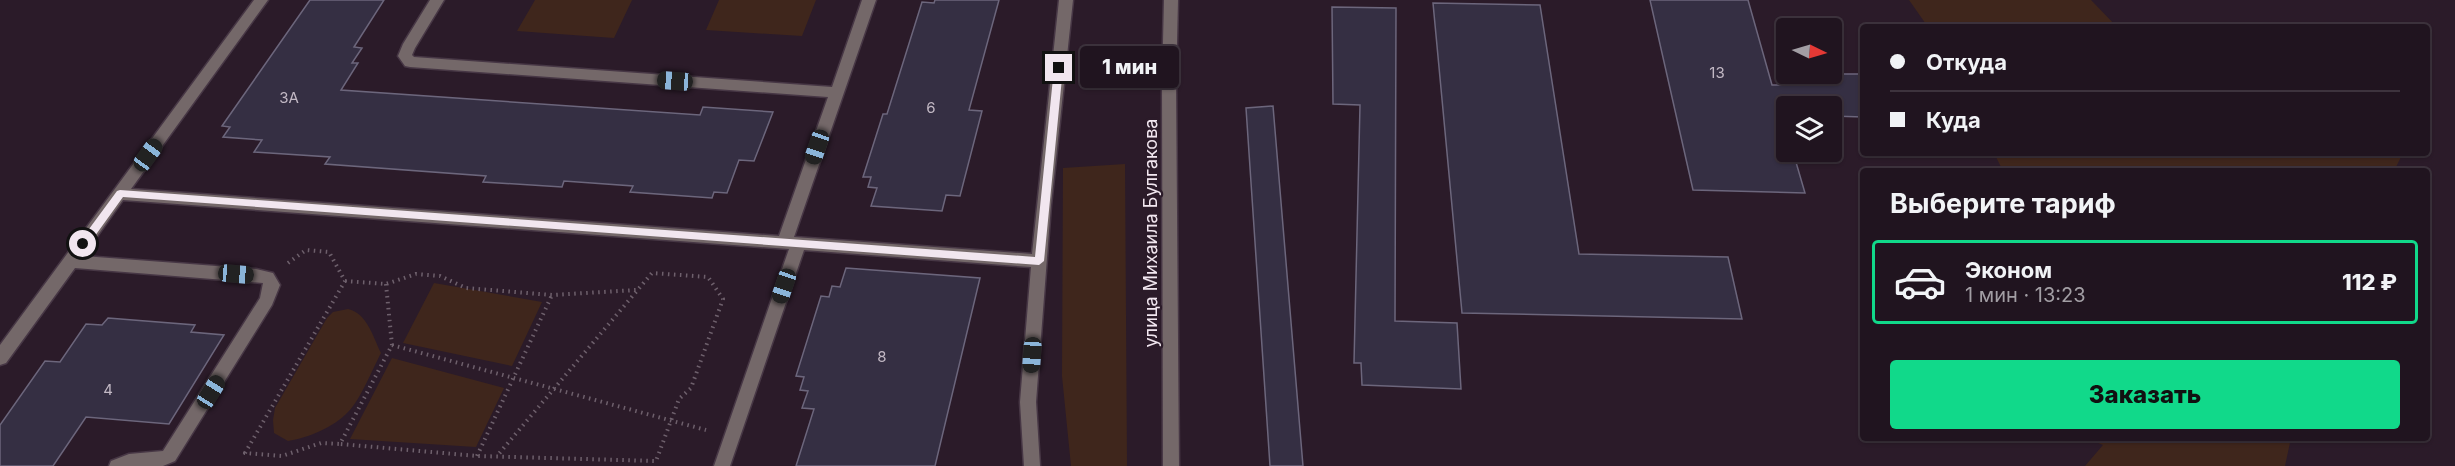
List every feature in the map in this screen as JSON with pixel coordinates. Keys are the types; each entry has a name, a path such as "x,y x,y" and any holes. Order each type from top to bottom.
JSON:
{"street":[{"path":"0,358 261,0"},
{"path":"437,0 408,46 405,56 410,62 836,92"},
{"path":"722,466 836,92 869,0"},
{"path":"1032,466 1028,402 1039,261 1066,0"},
{"name":"улица Михаила Булгакова","path":"1171,0 1169,96 1171,466"},
{"path":"120,194 1039,261"},
{"path":"71,261 268,278 272,285 267,300 177,447 169,456 158,462 125,462 117,466"}],"path":[{"path":"268,278 306,250 329,252 345,281"},
{"path":"345,281 245,453 282,456 321,443 477,456 656,461 679,399 691,388 723,299 708,277 652,273 496,456"},
{"path":"345,281 386,284 416,274 440,276 466,288 552,295 638,290"},
{"path":"340,444 392,345 386,284"},
{"path":"477,456 552,295"},
{"path":"392,345 706,430"}],"shaded area":[{"path":"535,0 632,0 614,38 517,31"},
{"path":"719,0 816,0 802,36 706,30"},
{"path":"1909,0 2091,0 2114,24 1926,24"},
{"path":"1996,156 2402,156 2396,168 2002,168"},
{"path":"1125,164 1127,466 1071,466 1062,376 1063,168"},
{"path":"434,283 542,302 512,366 403,343"},
{"path":"348,309 355,311 365,320 381,353 362,392 348,412 320,431 288,441 274,433 275,408 327,318 333,312"},
{"path":"392,358 504,388 476,447 350,439"},
{"path":"2093,441 2290,441 2285,466 2085,466 2103,445"}],"building":[{"path":"310,0 384,0 354,47 362,48 352,63 358,63 341,90 700,115 703,107 773,112 754,161 739,160 727,193 714,192 712,198 630,192 633,186 564,181 562,187 483,182 486,176 325,164 330,157 254,152 262,140 223,137 230,127 222,126"},
{"path":"935,0 999,0 969,110 982,111 960,196 946,195 942,211 871,206 877,188 868,187 871,177 863,177 883,114 887,114 922,2 934,3"},
{"path":"1650,0 1748,0 1772,85 1842,84 1842,74 1860,74 1860,117 1842,116 1842,96 1776,96 1776,162 1796,162 1805,193 1693,190"},
{"path":"1433,3 1540,5 1579,254 1728,257 1742,319 1462,313"},
{"path":"1332,7 1396,8 1395,321 1457,323 1461,389 1362,385 1361,363 1354,363 1360,105 1333,104"},
{"path":"1273,106 1303,466 1270,466 1246,108"},
{"path":"846,268 980,278 935,466 796,466 814,409 802,408 808,391 800,390 804,377 796,376 821,296 829,297 832,286 840,287"},
{"path":"108,318 195,325 191,332 224,335 169,424 86,417 53,466 0,466 0,425 45,361 60,362 86,324 102,325"}],"route":[{"path":"83,244 120,194 1039,261 1059,68"}]}
